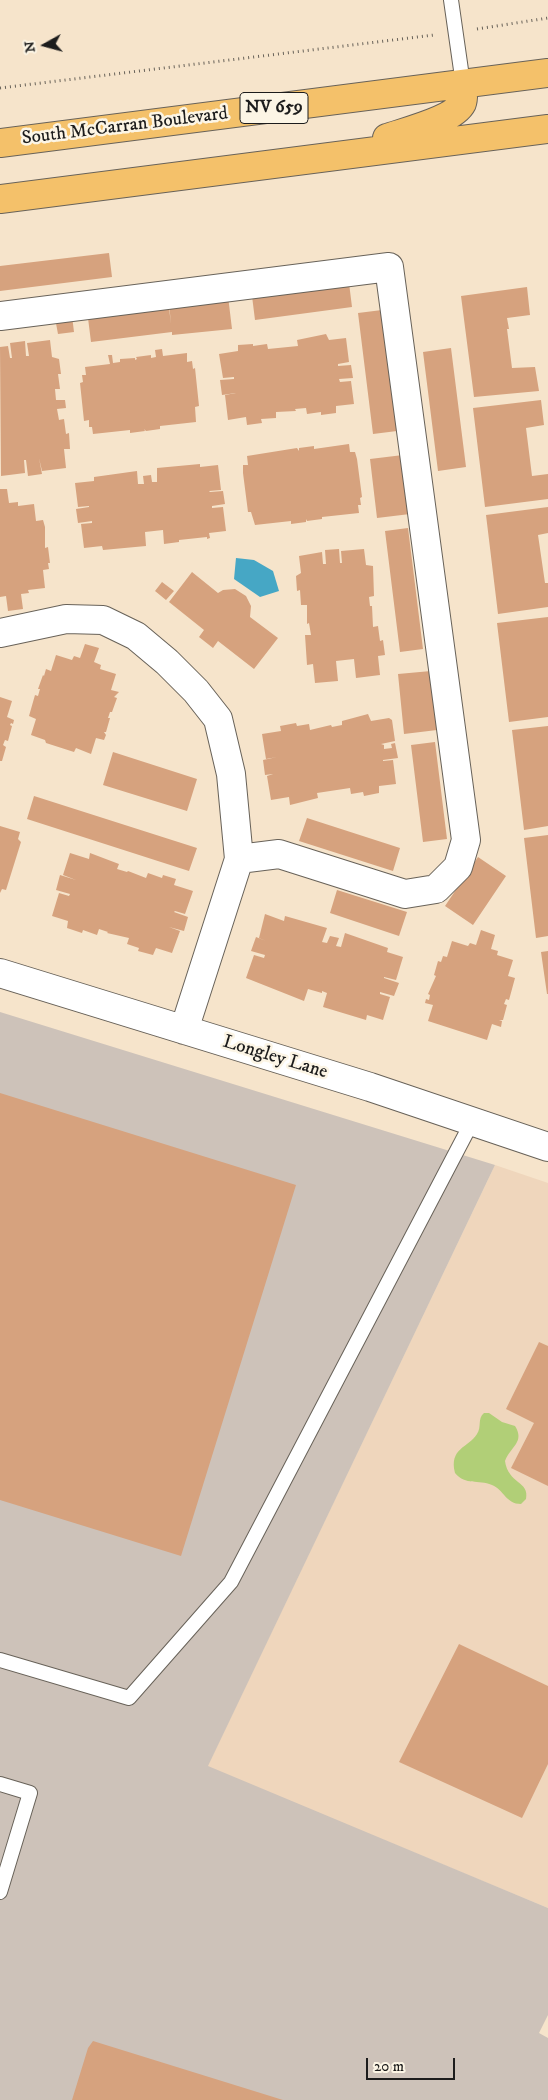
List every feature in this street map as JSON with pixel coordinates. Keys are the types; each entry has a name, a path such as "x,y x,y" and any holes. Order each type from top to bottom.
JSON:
{"main road":[{"name":"South McCarran Boulevard","path":"0,143 548,73"},
{"path":"336,156 446,117 461,106 463,84"},
{"path":"0,199 548,129"}],"street":[{"path":"0,316 389,267 466,840 458,867 436,889 405,894 279,854 239,859"},
{"path":"0,633 66,620 103,620 136,636 167,662 196,691 218,719 231,774 239,859 184,1030"},
{"name":"Longley Lane","path":"0,972 370,1087 548,1147"}],"lane":[{"path":"451,0 463,84"},
{"path":"0,1660 129,1698 231,1582 450,1168 472,1122"},
{"path":"0,1784 30,1794 0,1892"}],"path":[{"path":"527,20 548,18"},
{"path":"0,88 390,40"}],"shaded area":[{"path":"0,1012 495,1165 208,1766 548,1908 548,2015 539,2033 548,2038 548,2100 0,2100"},
{"path":"495,1165 548,1183 548,1908 207,1767"}],"green space":[{"path":"484,1413 489,1413 502,1422 515,1426 518,1431 518,1440 505,1461 510,1474 525,1489 526,1499 521,1504 512,1502 492,1485 463,1480 455,1473 454,1465 457,1453 477,1434"}],"water":[{"path":"236,558 254,560 273,571 279,591 260,597 234,579"}],"building":[{"path":"109,253 112,277 0,291 0,266"},
{"path":"349,283 352,307 255,320 252,296"},
{"path":"527,287 530,315 507,318 509,329 507,329 512,368 535,367 539,391 474,397 461,296"},
{"path":"228,296 232,329 172,335 172,332 91,342 88,318 169,308 171,324 169,303"},
{"path":"382,310 397,431 373,434 358,313"},
{"path":"72,316 74,332 58,334 55,318"},
{"path":"326,334 329,340 346,338 349,362 338,364 338,366 351,365 353,378 339,379 340,382 351,381 354,404 336,406 336,413 321,415 321,412 307,414 306,408 295,409 296,411 276,412 276,418 261,419 262,423 247,425 246,417 228,420 225,395 236,393 222,395 220,380 234,379 234,377 223,378 219,354 238,351 238,345 253,344 253,346 267,344 268,349 298,346 297,340"},
{"path":"50,340 52,357 59,359 61,374 58,374 60,389 55,389 56,400 65,400 66,408 57,409 59,420 64,419 66,434 69,433 70,449 64,449 66,468 42,471 39,458 42,474 28,476 26,460 24,460 25,473 1,476 0,347 8,346 10,358 12,358 10,343 25,341 26,356 29,356 27,343"},
{"path":"451,348 466,467 438,471 423,352"},
{"path":"162,349 163,356 187,353 187,362 192,361 193,369 195,368 199,406 195,407 196,422 160,426 160,429 146,431 144,429 145,431 130,433 130,430 93,434 92,427 89,427 89,420 84,421 80,383 83,382 82,375 86,375 85,367 110,364 108,355 112,355 113,363 120,362 120,359 135,358 135,360 137,359 136,357 151,355 151,358 156,357 155,350"},
{"path":"541,400 544,425 526,428 532,476 548,474 548,499 485,507 473,408"},
{"path":"349,444 350,452 355,452 357,459 362,497 360,498 361,505 358,505 359,513 322,517 322,519 307,521 306,519 306,522 291,524 291,521 255,525 251,512 248,512 243,473 243,465 248,465 247,456 297,448 299,451 299,448 314,446 314,449"},
{"path":"403,455 410,514 377,518 370,459"},
{"path":"200,464 200,467 218,465 221,490 209,491 223,491 225,504 212,506 212,508 223,507 226,531 209,533 210,538 207,539 207,537 179,540 179,542 164,544 163,530 145,532 146,546 103,550 102,546 84,548 81,524 92,523 92,521 78,523 76,509 89,506 78,507 75,483 94,481 94,477 137,471 138,484 144,484 143,476 151,475 152,482 157,482 157,468"},
{"path":"0,489 7,489 9,503 18,502 18,506 34,504 36,521 43,520 45,527 45,548 48,547 50,563 48,563 49,569 43,570 45,588 28,590 29,593 21,594 23,609 8,611 6,596 0,597"},
{"path":"548,507 548,533 538,535 545,583 548,583 548,607 498,614 486,515"},
{"path":"408,528 423,649 400,652 385,531"},
{"path":"339,549 340,563 342,563 341,551 364,549 366,565 373,566 374,596 369,597 370,606 372,606 373,627 378,626 380,641 383,640 385,655 378,656 380,675 356,678 354,659 336,661 338,681 315,683 313,664 307,665 305,635 311,635 309,623 307,624 307,605 301,605 300,590 297,591 296,576 301,573 299,556 322,552 323,564 326,564 325,550"},
{"path":"192,572 218,593 223,590 235,589 246,596 251,606 250,617 278,638 254,669 218,641 213,648 199,637 204,630 169,602"},
{"path":"162,582 174,591 166,600 155,591"},
{"path":"548,617 548,717 509,722 497,623"},
{"path":"85,644 99,648 94,662 101,665 100,669 116,674 111,690 119,692 114,697 117,698 108,718 110,718 106,732 104,732 106,735 104,740 96,738 91,754 76,748 74,752 46,743 45,740 31,735 36,719 29,716 35,695 38,696 40,689 38,689 43,675 46,669 51,671 56,655 72,660 74,656 80,658"},
{"path":"431,671 437,730 404,734 398,674"},
{"path":"0,697 12,701 7,717 14,720 13,724 11,723 10,725 12,726 8,741 5,740 3,745 6,747 2,761 0,761"},
{"path":"368,714 371,721 389,718 392,720 395,741 381,744 384,745 384,749 392,748 391,744 395,743 398,758 383,761 393,760 396,784 379,786 379,793 364,796 363,792 351,794 350,788 317,793 318,798 290,805 289,797 271,800 267,776 273,774 265,775 263,760 277,757 266,759 262,734 281,731 280,726 296,723 297,726 309,724 310,730 331,725 332,727 342,725 342,721"},
{"path":"548,726 548,826 524,830 512,730"},
{"path":"435,742 447,839 423,842 411,745"},
{"path":"113,752 197,779 187,811 103,785"},
{"path":"34,796 197,848 189,871 27,819"},
{"path":"307,818 400,848 393,871 299,841"},
{"path":"0,826 20,832 18,839 21,842 6,890 2,889 0,893"},
{"path":"548,835 548,936 536,938 524,838"},
{"path":"70,853 89,859 90,853 119,864 117,869 146,878 148,873 162,878 163,875 176,879 174,885 193,891 185,914 174,912 188,917 184,931 169,927 180,931 172,953 156,948 153,955 138,951 139,948 127,944 129,938 107,933 99,929 97,935 83,930 82,933 67,928 68,921 52,916 59,893 69,896 70,894 56,890 60,875 76,880 63,875"},
{"path":"478,857 506,876 473,925 445,906"},
{"path":"337,890 407,912 399,936 330,913"},
{"path":"265,914 284,921 285,916 327,928 322,942 327,943 330,936 339,938 336,946 341,947 345,933 388,948 387,952 403,957 396,980 384,977 399,983 394,996 380,992 380,994 390,997 383,1020 367,1015 366,1020 323,1007 327,993 322,991 322,993 308,989 304,1001 246,978 254,955 264,958 265,955 251,951 256,937 266,941 259,938"},
{"path":"481,930 495,935 491,949 498,951 497,955 513,960 508,976 515,978 509,1000 506,999 504,1004 507,1005 503,1020 499,1020 502,1021 501,1027 492,1024 487,1040 428,1021 433,1005 425,1003 426,999 429,1000 430,995 428,994 436,976 434,975 438,961 441,962 443,956 447,957 452,941 468,946 470,943 476,945"},
{"path":"548,951 548,994 547,994 541,952"},
{"path":"0,1093 296,1185 181,1556 0,1500"},
{"path":"539,1342 548,1346 548,1486 511,1468 534,1423 506,1409"},
{"path":"459,1644 548,1686 548,1764 522,1818 399,1762"},
{"path":"93,2041 283,2100 72,2100 88,2048"}]}
